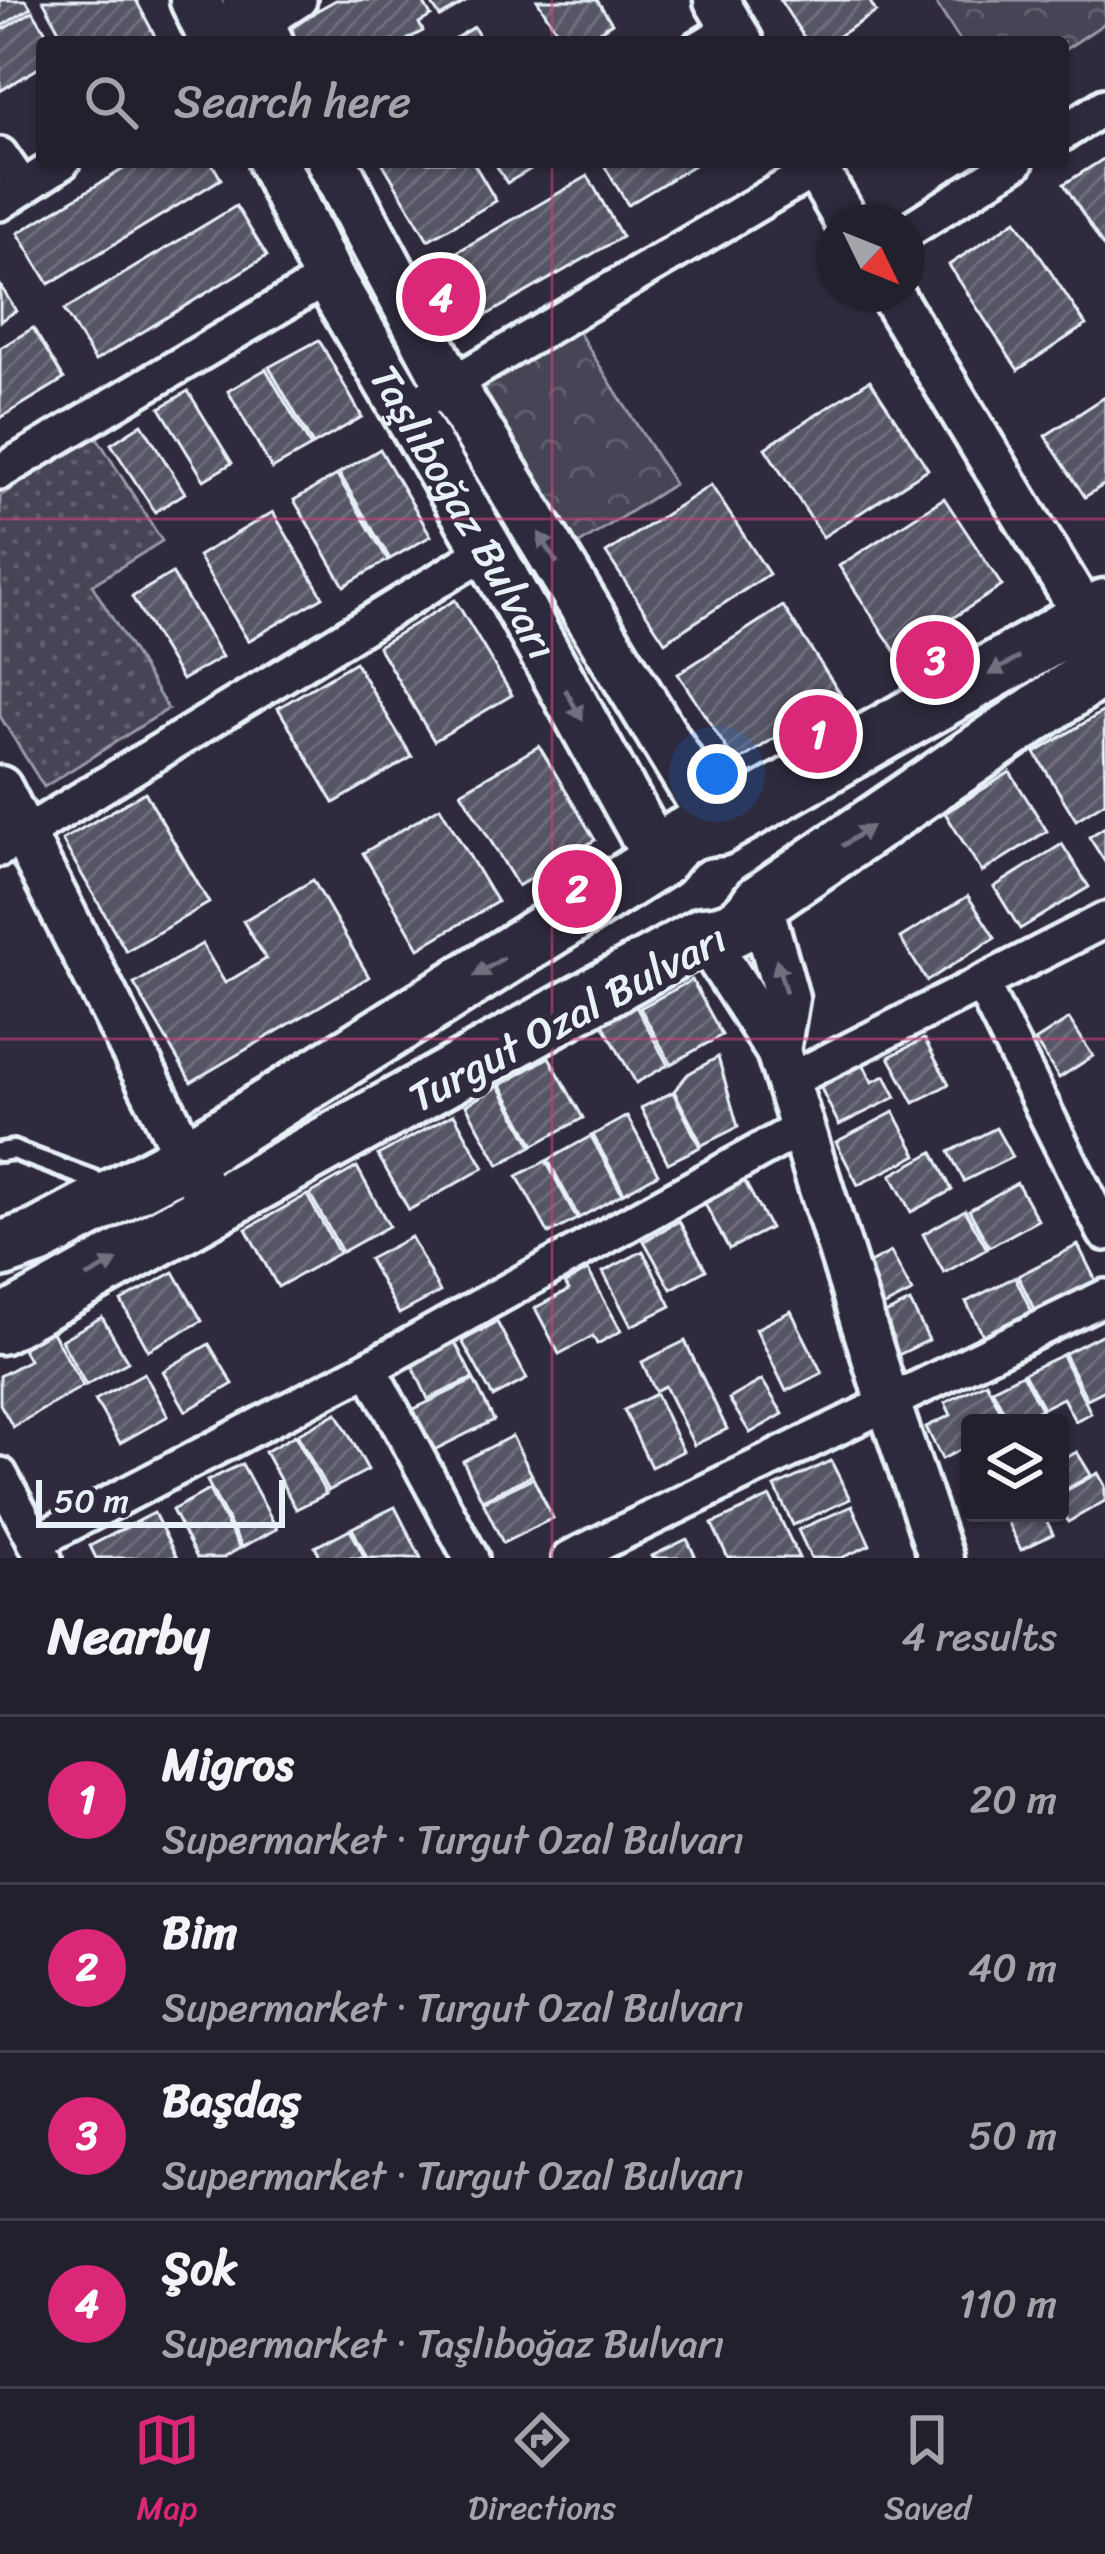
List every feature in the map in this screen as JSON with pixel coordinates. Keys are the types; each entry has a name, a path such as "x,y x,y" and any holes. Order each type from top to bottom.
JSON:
{"main road":[{"path":"195,0 254,25"},
{"name":"Taşlıboğaz Bulvarı","path":"276,168 328,277 488,550 659,860"},
{"name":"Taşlıboğaz Bulvarı","path":"335,168 450,385 718,827"},
{"name":"Turgut Ozal Bulvarı","path":"0,1250 38,1238 187,1158 659,860 684,834 718,827 1100,635"},
{"name":"Turgut Ozal Bulvarı","path":"0,1326 703,935 737,928 760,902 1100,635"},
{"path":"718,827 734,832 758,855 764,886 760,902"},
{"path":"659,860 656,893 662,909 687,931 703,935"}],"street":[{"path":"1069,129 1105,106"},
{"path":"0,155 12,196 53,168"},
{"path":"406,411 809,168"},
{"path":"816,168 837,204"},
{"path":"925,220 1007,168"},
{"path":"0,472 328,277"},
{"path":"902,312 1100,635"},
{"path":"13,842 488,550"},
{"path":"0,788 13,842 214,1207"},
{"path":"760,902 788,998 782,1066"},
{"path":"782,1066 981,983 1105,920"},
{"path":"703,935 782,1066 941,1558"},
{"path":"981,983 1105,1233"},
{"path":"0,1475 40,1550 801,1128"},
{"path":"570,1558 1105,1297"},
{"path":"369,1368 471,1558"}],"lane":[{"path":"0,1152 13,1150 125,1191"}],"green space":[{"path":"934,0 1105,0 1105,23 1069,47 1069,36 957,36"},
{"path":"576,328 674,484 570,550 472,393"},
{"path":"96,436 162,541 92,585 168,709 44,787 0,716 0,496"}],"building":[{"path":"0,0 26,0 31,8 0,27"},
{"path":"43,0 136,0 155,36 62,36"},
{"path":"336,0 422,0 431,16 419,23 423,31 414,36 294,36 289,26"},
{"path":"429,0 469,0 440,17"},
{"path":"537,0 597,0 612,23 592,36 560,36"},
{"path":"780,0 869,0 876,12 838,36 803,36"},
{"path":"33,11 48,36 36,36 36,70 0,91 0,31"},
{"path":"1105,158 1105,249 1064,184"},
{"path":"125,168 215,168 221,179 49,284 18,233"},
{"path":"386,168 477,168 496,201 428,240"},
{"path":"498,168 533,168 507,183"},
{"path":"606,168 689,168 628,205"},
{"path":"588,176 622,237 473,323 438,263"},
{"path":"236,206 267,256 95,361 64,310"},
{"path":"1016,220 1086,325 1018,370 949,265"},
{"path":"0,285 16,311 0,321"},
{"path":"33,328 64,379 0,418 0,348"},
{"path":"319,340 362,417 313,445 269,367"},
{"path":"266,369 311,447 272,469 228,391"},
{"path":"870,380 928,469 823,537 765,448"},
{"path":"188,391 232,463 204,480 160,408"},
{"path":"1105,397 1105,484 1085,497 1045,436"},
{"path":"142,424 185,493 155,512 111,444"},
{"path":"380,449 431,536 390,559 339,473"},
{"path":"337,475 388,560 344,586 294,500"},
{"path":"711,485 769,574 665,642 606,553"},
{"path":"944,498 1002,586 897,654 839,566"},
{"path":"273,512 323,597 248,641 198,556"},
{"path":"172,573 222,657 182,680 132,597"},
{"path":"455,600 512,695 434,741 378,646"},
{"path":"783,606 841,695 736,763 678,674"},
{"path":"355,662 412,757 334,803 278,708"},
{"path":"1104,711 1105,802 1076,820 1035,753"},
{"path":"539,746 595,840 518,886 461,792"},
{"path":"1010,772 1047,831 982,872 945,813"},
{"path":"145,792 209,903 126,951 62,840"},
{"path":"440,807 497,902 419,948 363,853"},
{"path":"1105,827 1105,862 1089,837"},
{"path":"1062,844 1089,887 1020,929 994,887"},
{"path":"313,880 369,977 191,1082 134,984 202,944 225,983 266,959 243,921"},
{"path":"968,896 995,938 927,981 900,938"},
{"path":"692,980 722,1035 671,1064 640,1008"},
{"path":"633,1001 668,1065 636,1083 600,1019"},
{"path":"1069,1019 1093,1056 1059,1078 1035,1041"},
{"path":"924,1039 949,1084 914,1103 889,1057"},
{"path":"549,1057 583,1118 534,1145 501,1085"},
{"path":"718,1057 738,1127 702,1145 674,1091 688,1074"},
{"path":"861,1059 872,1082 885,1076 896,1097 839,1125 817,1080"},
{"path":"499,1086 532,1146 499,1165 466,1105"},
{"path":"673,1092 700,1147 668,1163 641,1108"},
{"path":"894,1112 917,1155 858,1185 836,1142"},
{"path":"454,1114 484,1168 409,1210 378,1155"},
{"path":"627,1116 658,1174 624,1193 593,1135"},
{"path":"996,1128 1012,1157 964,1181 949,1152"},
{"path":"591,1136 622,1194 579,1218 548,1160"},
{"path":"933,1152 952,1190 911,1212 891,1175"},
{"path":"546,1161 577,1219 549,1234 517,1176"},
{"path":"357,1167 389,1226 342,1252 310,1194"},
{"path":"744,1180 770,1228 729,1249 704,1202"},
{"path":"1017,1183 1038,1220 989,1247 969,1210"},
{"path":"307,1195 339,1253 278,1287 246,1229"},
{"path":"965,1210 987,1249 944,1273 923,1234"},
{"path":"679,1221 706,1270 671,1289 644,1241"},
{"path":"411,1237 440,1292 399,1314 369,1259"},
{"path":"1078,1245 1096,1281 1035,1311 1018,1276"},
{"path":"643,1251 671,1306 631,1326 603,1272"},
{"path":"891,1252 912,1292 879,1309 858,1269"},
{"path":"588,1270 621,1331 597,1344 593,1336 559,1354 535,1308 569,1290 565,1283"},
{"path":"174,1272 202,1321 148,1350 121,1301"},
{"path":"1015,1277 1032,1312 984,1337 966,1302"},
{"path":"910,1302 929,1340 896,1356 877,1318"},
{"path":"791,1311 822,1373 786,1391 756,1329"},
{"path":"102,1317 128,1362 86,1385 61,1340"},
{"path":"497,1322 527,1379 493,1397 462,1341"},
{"path":"49,1327 83,1386 13,1427 0,1404 0,1376 29,1360 20,1344"},
{"path":"1105,1333 1105,1390 1087,1399 1064,1354"},
{"path":"685,1341 727,1429 694,1445 665,1386 655,1391 642,1362"},
{"path":"455,1342 473,1378 428,1399 412,1364"},
{"path":"209,1344 233,1384 186,1411 163,1371"},
{"path":"1062,1355 1091,1413 1075,1421 1063,1398 1043,1408 1024,1373"},
{"path":"144,1373 168,1416 120,1443 95,1400"},
{"path":"1022,1374 1041,1409 1005,1414 992,1389"},
{"path":"474,1380 494,1420 432,1451 412,1410"},
{"path":"762,1380 783,1414 750,1433 729,1399"},
{"path":"986,1382 1002,1414 961,1414 961,1450 942,1459 926,1427 951,1415 945,1403"},
{"path":"656,1394 683,1451 651,1467 624,1410"},
{"path":"337,1413 368,1470 328,1491 297,1434"},
{"path":"295,1435 326,1494 296,1509 265,1452"},
{"path":"512,1436 532,1475 482,1500 463,1461"},
{"path":"1077,1452 1091,1475 1069,1488 1069,1456"},
{"path":"831,1461 850,1499 793,1525 775,1487"},
{"path":"242,1464 277,1529 242,1547 207,1481"},
{"path":"1098,1473 1105,1486 1105,1501 1069,1521 1069,1489"},
{"path":"533,1478 553,1518 503,1543 483,1502"},
{"path":"209,1490 240,1548 223,1558 197,1558 172,1510"},
{"path":"770,1497 799,1558 728,1558 712,1524"},
{"path":"852,1506 870,1545 841,1558 811,1558 798,1530"},
{"path":"395,1507 421,1558 367,1558 352,1528"},
{"path":"154,1513 177,1558 96,1558 90,1546"},
{"path":"1007,1522 1047,1522 1053,1534 1021,1550"},
{"path":"350,1529 365,1558 321,1558 315,1547"},
{"path":"687,1539 696,1558 653,1558 652,1556"}],"place":[{"name":"Şok","path":"441,297"},
{"name":"Başdaş","path":"935,660"},
{"name":"Migros","path":"818,734"},
{"name":"Bim","path":"577,889"}]}
